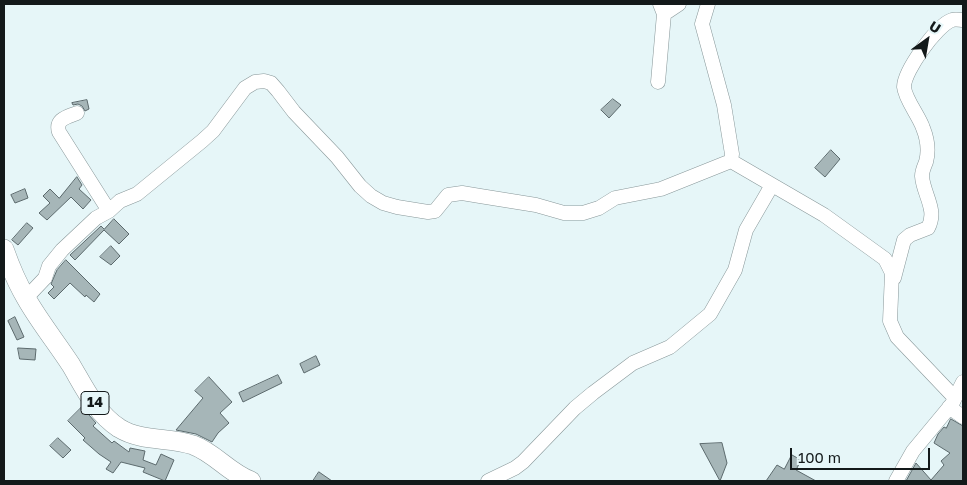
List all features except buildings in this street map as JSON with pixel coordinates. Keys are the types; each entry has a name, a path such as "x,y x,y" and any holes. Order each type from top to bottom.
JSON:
{"highway":[{"name":"14","path":"4,249 26,298 92,400 109,420 120,428 143,438 192,445 202,449 236,473 251,481"}],"street":[{"path":"658,82 662,9 679,4"},
{"path":"705,4 702,24 724,105 732,154 731,161"},
{"path":"891,294 904,240 910,235 928,228 932,213 922,175 928,155 926,139 923,128 905,92 904,83 928,41 948,22 963,20"},
{"path":"26,298 44,278 49,266 62,250 96,218 109,211 120,201 137,194 202,141 213,131 241,92 258,81 271,84 278,91 303,122 371,196 383,202 422,211 435,211 448,195 462,193 536,205 564,213 583,213 599,208 615,198 661,189 731,161"},
{"path":"77,113 61,120 58,125 58,132 109,211"},
{"path":"731,161 824,215 880,254 889,265 892,273 890,320 897,337 963,417"},
{"path":"488,481 516,468 575,408 600,388 640,359 670,347 710,314 735,270 746,230 772,185"},
{"path":"896,481 913,451 952,402 963,382"}]}
